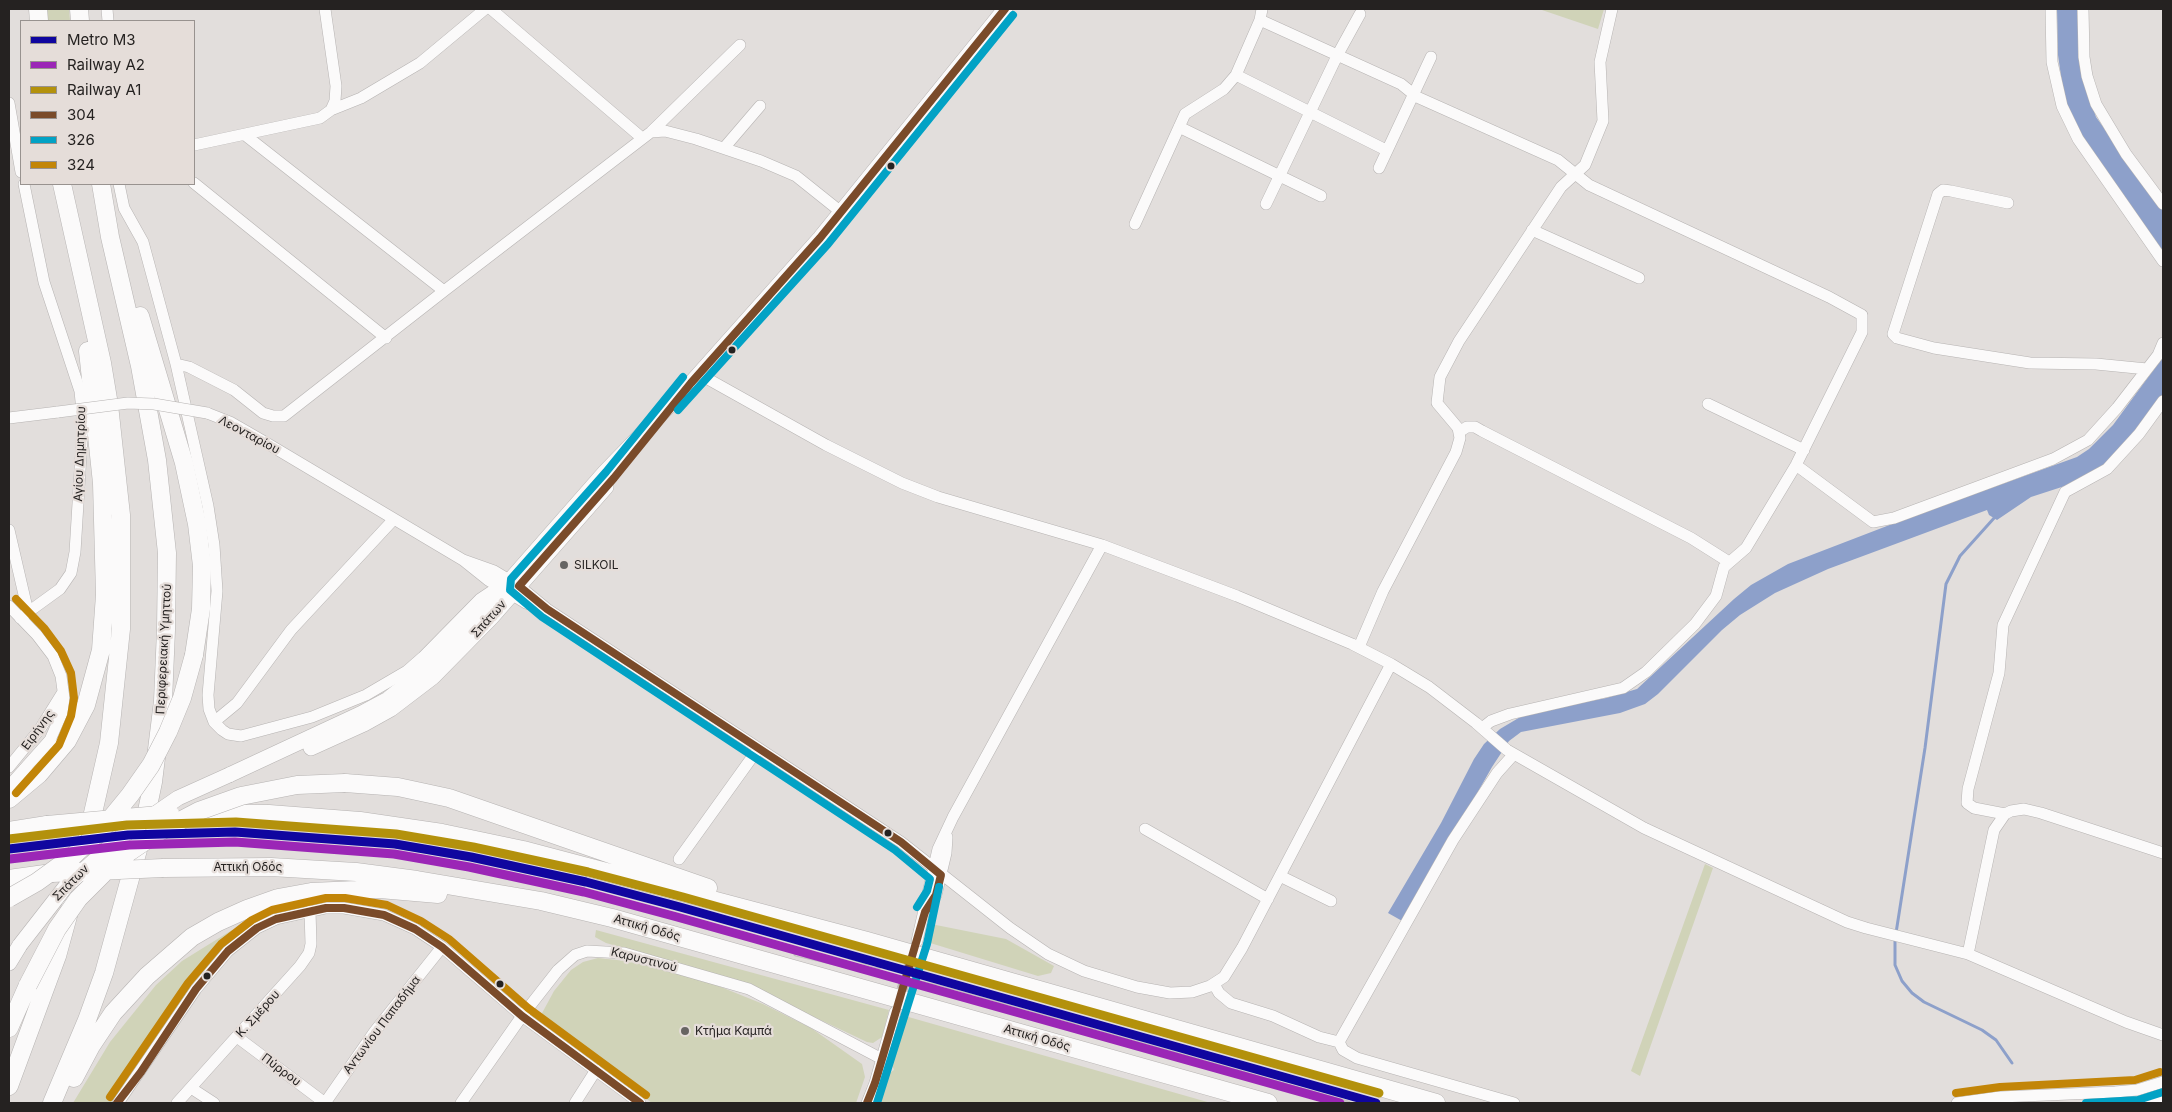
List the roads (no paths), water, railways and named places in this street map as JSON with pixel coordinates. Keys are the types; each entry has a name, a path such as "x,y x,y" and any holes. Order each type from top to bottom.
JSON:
{"highway":[{"path":"9,1086 57,956 77,883 109,743 120,652 122,541 113,432 102,362 62,185"},
{"path":"9,898 37,882 73,856 103,828 151,765 168,732 182,698 194,655 201,609 202,566 197,524 184,463 102,185"},
{"name":"Περιφερειακή Υμηττού","path":"52,1103 87,1020 104,973 142,834 152,782 162,701 166,630 167,553 157,460 140,366 110,237 102,185"},
{"path":"9,799 39,774 70,736 93,685 103,641 105,595 102,483 91,370 73,236"},
{"path":"9,1028 28,985 57,929 78,899 116,861 156,833 199,811 241,796 297,785 345,783 398,787 449,798 866,941"},
{"path":"9,831 88,820 170,814 219,813 318,817 442,833 555,858 866,941 1436,1103"},
{"name":"Αττική Οδός","path":"9,879 52,873 271,866 356,872 541,900 1268,1103"},
{"path":"61,1103 91,1046 113,1013 166,958 192,937 218,922 247,908 278,898 311,892 347,889 424,892 479,899 651,930"}],"main road":[{"name":"Σπάτων","path":"9,963 20,945 66,886 117,840 178,798 360,714 388,699 426,669 511,587 614,478 695,378 841,212 1005,9"}],"street":[{"path":"325,9 336,86 335,101 331,110"},
{"path":"195,145 320,118 331,110 361,98 420,63 485,9"},
{"path":"491,9 646,135"},
{"path":"1359,647 1384,591 1456,452 1459,432 1437,403 1440,377 1459,342 1561,187 1585,165 1603,121 1600,62 1612,9"},
{"path":"2051,9 2052,62 2062,106 2078,139 2163,261"},
{"path":"2083,9 2084,56 2090,90 2112,133 2163,204"},
{"path":"1135,224 1185,114 1224,89 1236,75 1261,14 1401,84 1417,98 1558,160 1589,185 1829,297 1862,315 1862,332 1804,450 1746,548 1724,567 1716,596 1707,609 1658,661 1633,682 1612,692 1510,714 1491,721 1485,731"},
{"path":"1266,204 1312,113 1338,54 1360,14"},
{"path":"176,364 204,374 234,390 263,413 280,417 291,412 646,135 740,45"},
{"path":"1379,168 1430,57"},
{"path":"1236,75 1386,150"},
{"path":"9,103 17,169"},
{"path":"724,148 760,106"},
{"path":"1179,127 1280,174 1321,196"},
{"path":"646,135 665,131 724,148 796,176 841,212"},
{"path":"244,135 444,292"},
{"name":"Αγίου Δημητρίου","path":"24,185 42,272 78,382 83,417 75,552 71,573 60,589 24,615"},
{"path":"119,185 124,208 143,242 176,364 201,472 214,545 217,591 216,631 208,695 214,722 228,734 241,736 312,716 366,695 407,671 480,599 492,591 511,587"},
{"path":"195,185 386,338"},
{"path":"2008,203 1951,190 1943,190 1938,194 1893,334 1897,338 1934,348 2030,363 2096,364 2147,369"},
{"path":"1532,230 1639,278"},
{"path":"1796,464 1873,522 1894,518 2053,459 2076,447 2098,431 2147,369 2158,354 2163,343"},
{"path":"695,378 902,483 938,497 1102,545 1237,596 1359,647 1429,687 1510,752 1649,830 1847,922 1880,933 1968,954 2126,1022 2163,1035"},
{"path":"2163,401 2138,434 2107,469 2065,492 2003,625 1999,673 1968,789 1967,803 1974,808 2005,814 2024,809 2041,813 2163,853"},
{"name":"Λεονταρίου","path":"9,418 145,404 181,407 207,413 230,422 547,609 901,842 1010,928 1048,954 1084,971 1137,987 1170,993 1192,992 1214,984"},
{"path":"1708,404 1804,450"},
{"path":"1459,432 1467,427 1474,427 1691,538 1729,562"},
{"path":"214,722 236,703 291,630 394,519"},
{"path":"9,530 24,615"},
{"path":"917,942 925,912 936,895 937,871 948,832 960,802 1102,545"},
{"path":"9,606 24,615 53,656 64,691 62,712 53,734 38,756 9,786"},
{"path":"1391,664 1268,899 1224,977 1214,984 1219,993 1231,1003 1282,1019 1319,1037 1339,1042 1343,1050 1357,1058 1514,1103"},
{"name":"Ειρήνης","path":"9,767 40,729 64,691"},
{"path":"679,859 758,748"},
{"path":"1339,1042 1453,840 1510,752"},
{"path":"1968,954 1994,830 2005,814"},
{"path":"1145,829 1268,899"},
{"path":"1280,876 1331,901"},
{"path":"118,1103 196,989 228,950 264,925 292,914 344,908 384,915 415,929 442,948 522,1016 640,1103"},
{"name":"Κ. Σμέρου","path":"176,1103 295,973 309,953 311,944 310,911"},
{"name":"Αντωνίου Παπαδήμα","path":"325,1103 375,1031 442,948"},
{"name":"Καρυστινού","path":"461,1103 522,1016 568,960 587,951 610,951 749,989 882,1058"},
{"path":"867,1103 882,1058 894,1012"},
{"name":"Πύρρου","path":"237,1037 325,1103"},
{"path":"575,1103 596,1070"},
{"path":"1957,1103 2000,1097 2122,1091 2163,1082"},
{"path":"191,1088 214,1103"},
{"path":"2145,1103 2163,1098"}],"water":[{"path":"2057,9 2078,9 2089,96 2096,117 2163,210 2163,251 2083,140 2065,104 2058,55"},
{"path":"2163,357 2163,396 2107,464 2071,484 2031,497 1997,520 1989,515 1987,510 1828,569 1775,593 1740,615 1722,630 1658,694 1645,704 1620,713 1521,732 1509,741 1492,767 1404,922 1388,913 1441,823 1474,759 1484,744 1500,729 1527,713 1606,698 1637,689 1734,599 1751,585 1788,564 1913,516 2077,457 2089,449 2113,425"}],"waterway":[{"path":"1896,933 1925,748 1946,584 1960,556 1995,517"},
{"path":"1895,939 1895,965 1902,981 1912,993 1924,1002 1982,1030 1996,1040 2012,1063"}],"tunnel":[{"path":"897,1005 915,949"}],"railway":[{"path":"799,940 879,967"},
{"path":"796,954 938,987 1348,1103"}],"metro line":[{"name":"Μ3","path":"9,849 128,835 235,832 395,844 471,857 586,882 680,907 1376,1103"}],"rail line":[{"name":"A1","path":"9,839 127,825 236,822 396,834 473,847 588,872 683,897 1379,1093"},
{"name":"A2","path":"10,859 129,845 235,842 394,854 469,867 584,892 677,917 1340,1103"}],"place":[{"name":"SILKOIL","path":"564,565"},
{"name":"Kτήμα Καμπά","path":"685,1031"}]}
